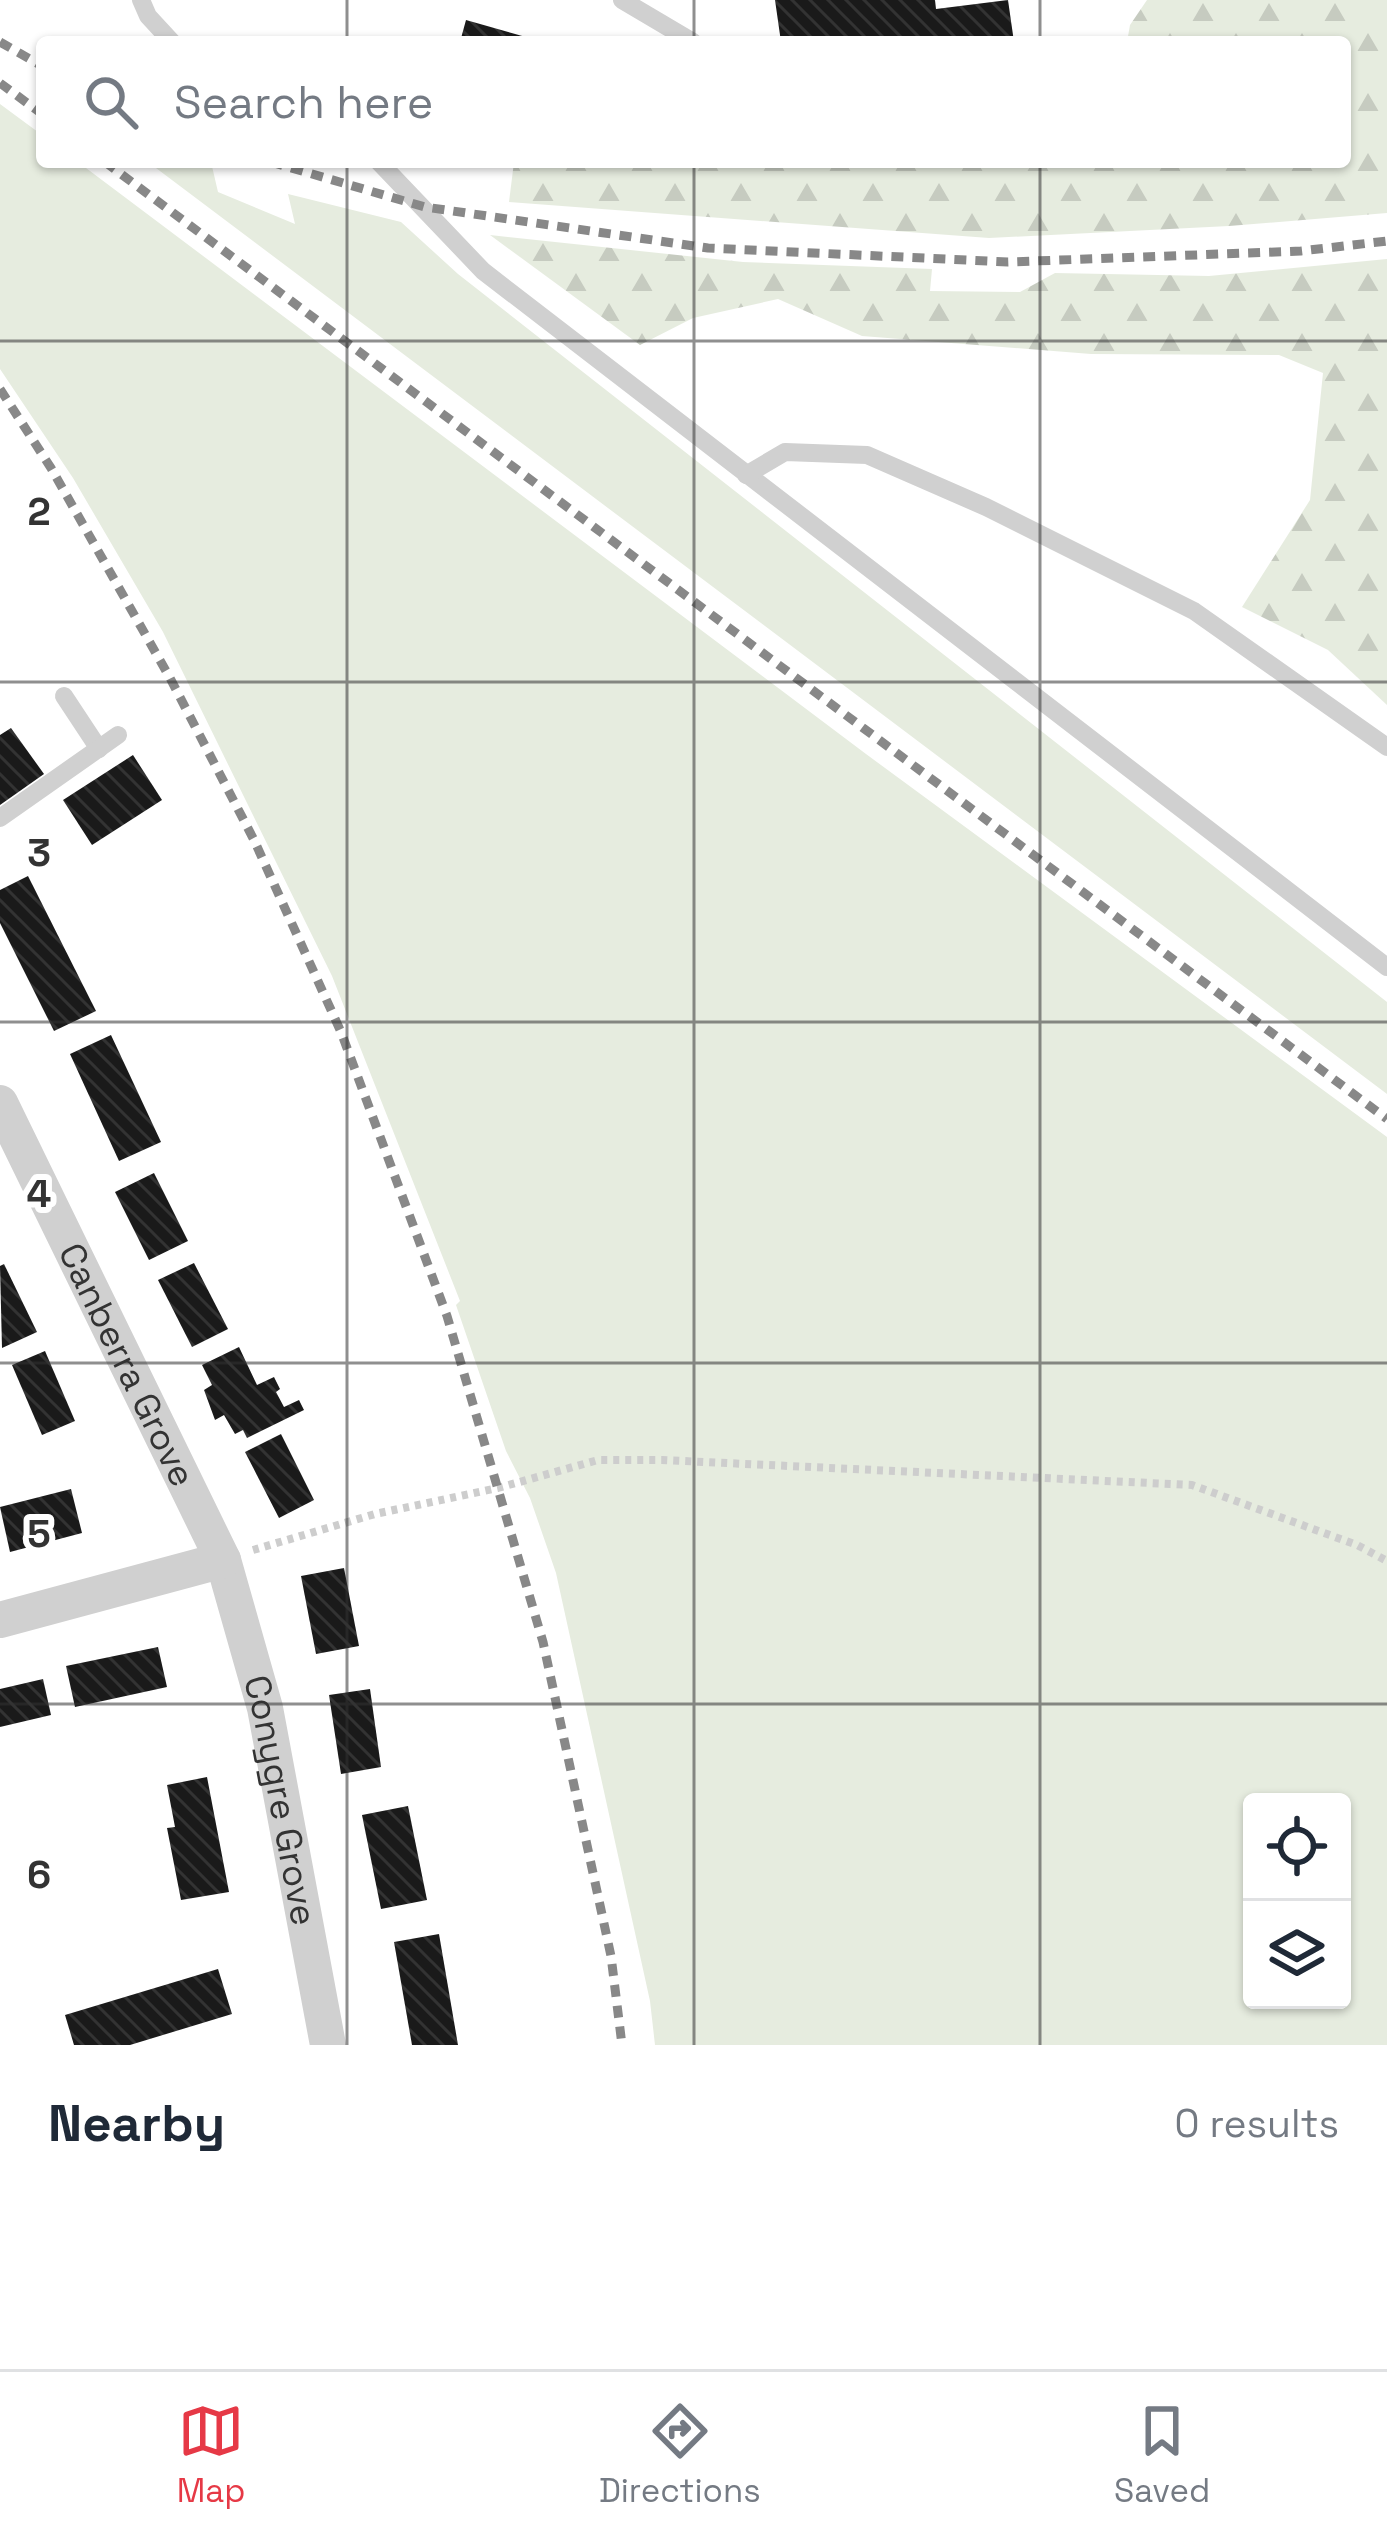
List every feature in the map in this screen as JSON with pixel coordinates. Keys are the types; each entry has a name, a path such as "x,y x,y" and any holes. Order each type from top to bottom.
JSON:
{"street":[{"name":"Canberra Grove","path":"0,1103 223,1560"},
{"path":"0,1620 223,1560"},
{"name":"Conygre Grove","path":"223,1560 265,1708 322,2043"}],"lane":[{"path":"141,0 166,36"},
{"path":"622,0 683,36"},
{"path":"386,168 483,271 1387,967"},
{"path":"746,475 785,452 867,455 986,507 1194,610 1387,747"},
{"path":"64,696 99,749"},
{"path":"0,818 118,735"}],"path":[{"path":"223,1560 375,1514 498,1488 598,1460 662,1460 1192,1485 1357,1545 1387,1561"}],"green space":[{"path":"1147,0 1387,0 1387,213 989,238 509,202 513,168 1351,168 1351,36 1128,36"},
{"path":"0,104 36,131 36,168 86,168 866,754 1387,1137 1387,2045 655,2045 650,2001 556,1573 530,1498 506,1451 456,1305 460,1301 332,976 163,632 73,478 0,369"},
{"path":"156,168 212,168 218,192 295,224 288,194 401,222 458,274 1387,1002 1387,1094"},
{"path":"490,235 743,262 932,269 930,291 1020,292 1055,273 1209,276 1387,259 1387,656 1328,650 1242,607 1310,500 1323,373 1279,355 1091,354 862,336 778,299 693,318 640,345"},
{"path":"1387,582 1387,705 1328,650"}],"building":[{"path":"775,0 935,0 936,9 1008,0 1013,36 780,36"},
{"path":"466,20 522,36 462,36"},
{"path":"11,728 44,774 0,805 0,735"},
{"path":"133,755 162,800 92,845 63,800"},
{"path":"28,876 96,1011 54,1031 0,923 0,890"},
{"path":"111,1035 161,1142 119,1161 70,1054"},
{"path":"154,1173 188,1241 149,1260 115,1192"},
{"path":"194,1263 228,1329 192,1347 158,1280"},
{"path":"4,1264 37,1332 2,1348 0,1266"},
{"path":"239,1347 257,1385 274,1377 284,1407 299,1400 304,1410 247,1438 243,1430 235,1434 224,1415 215,1420 204,1390 212,1385 202,1365"},
{"path":"45,1351 75,1421 42,1435 12,1365"},
{"path":"281,1434 314,1500 279,1518 245,1452"},
{"path":"71,1489 82,1533 10,1552 0,1507"},
{"path":"344,1568 359,1646 316,1654 301,1576"},
{"path":"158,1647 167,1687 75,1707 66,1666"},
{"path":"43,1679 51,1715 0,1727 0,1689"},
{"path":"370,1689 381,1767 341,1774 329,1695"},
{"path":"207,1777 229,1892 181,1900 167,1828 175,1827 167,1785"},
{"path":"408,1806 427,1900 381,1909 362,1815"},
{"path":"439,1934 458,2045 412,2045 394,1942"},
{"path":"218,1969 232,2014 130,2045 74,2045 65,2015"}],"railway":[{"path":"0,42 36,63"},
{"path":"0,83 36,110"},
{"path":"113,168 1387,1119"},
{"path":"292,168 425,207 708,248 1008,262 1301,251 1387,241"},
{"path":"0,389 51,468 170,678 254,840 341,1032 447,1316 543,1642 611,1956 622,2045"}]}
